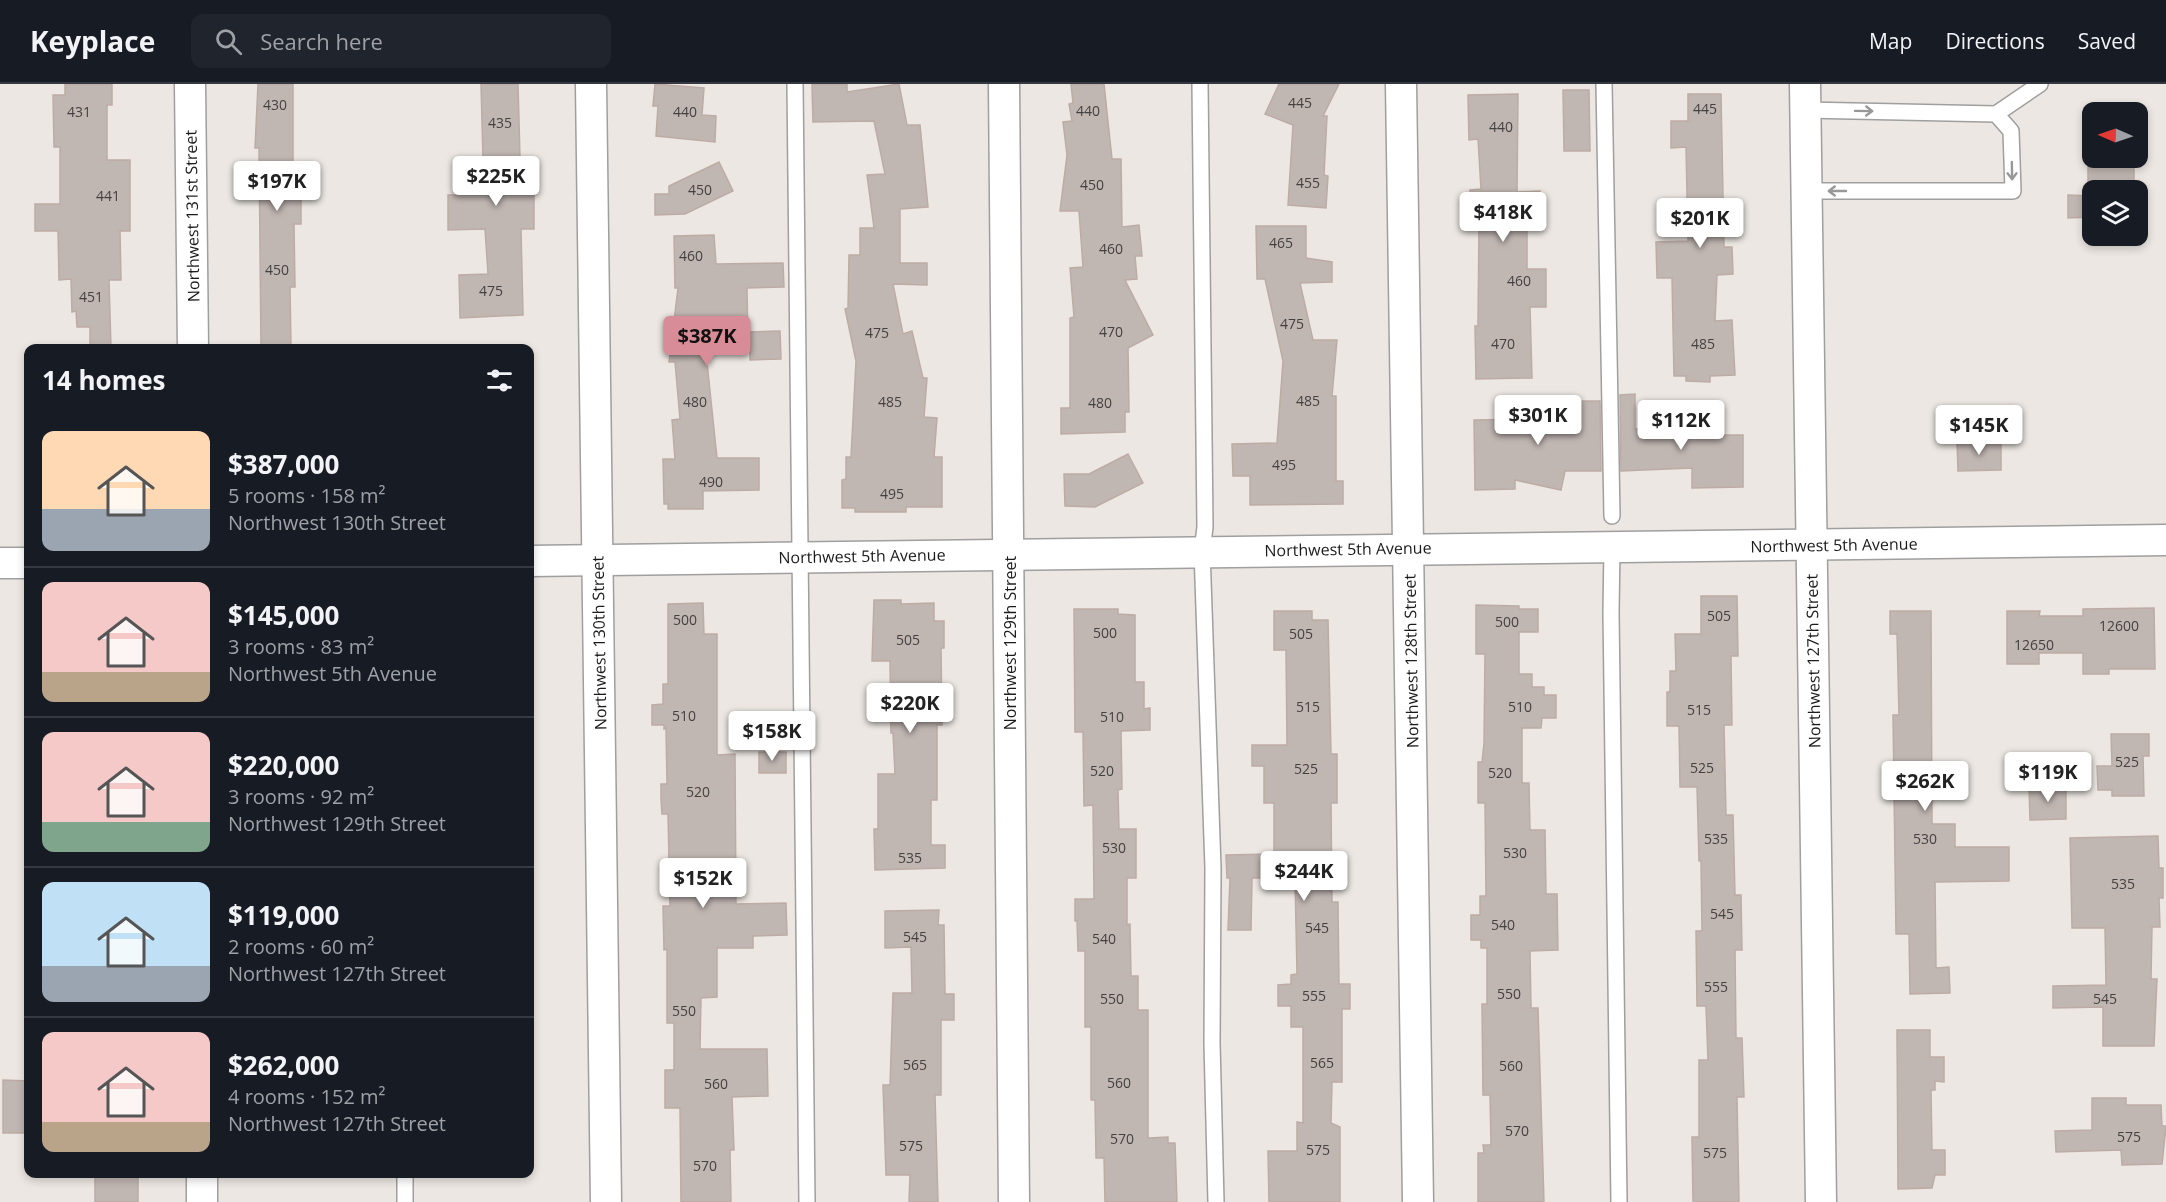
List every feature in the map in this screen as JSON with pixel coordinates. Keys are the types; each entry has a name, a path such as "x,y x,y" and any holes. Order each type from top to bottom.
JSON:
{"street":[{"name":"Northwest 131st Street","path":"190,84 193,344"},
{"name":"Northwest 130th Street","path":"591,84 606,1202"},
{"name":"Northwest 129th Street","path":"1004,84 1014,1202"},
{"name":"Northwest 128th Street","path":"1401,84 1418,1202"},
{"name":"Northwest 127th Street","path":"1805,97 1821,1202"},
{"name":"Northwest 5th Avenue","path":"534,561 2166,540"},
{"path":"0,563 24,562"},
{"path":"202,1178 202,1202"}],"lane":[{"path":"795,84 802,557 807,1202"},
{"path":"1200,84 1204,293 1205,527 1202,551 1213,868 1212,1043 1216,1202"},
{"path":"1604,84 1612,516"},
{"path":"1805,97 1996,114 2040,84"},
{"path":"1806,191 2013,190 2011,131 1996,114"},
{"path":"1612,546 1611,613 1620,1202"},
{"path":"405,1178 405,1202"}],"building":[{"path":"65,84 112,84 112,105 107,105 107,160 130,160 130,231 120,231 121,280 109,280 111,344 90,344 90,327 77,327 76,311 72,312 71,279 59,280 58,231 35,231 35,204 60,204 60,147 54,147 53,95 65,95"},
{"path":"258,84 293,84 293,193 301,193 301,224 294,224 295,287 290,287 291,344 261,344 259,148 255,148"},
{"path":"481,84 518,84 520,158 534,158 534,229 521,229 523,315 460,318 459,275 488,274 485,229 448,230 448,195 457,195 457,159 483,159"},
{"path":"655,84 704,88 702,115 716,116 715,142 656,136 658,106 653,106"},
{"path":"812,84 847,84 847,92 899,84 907,125 920,125 928,207 900,209 900,263 927,263 927,285 893,284 903,334 912,331 923,378 927,378 924,417 937,418 934,457 942,457 942,507 906,507 906,512 855,512 855,508 842,508 842,480 846,479 846,457 851,457 856,361 845,309 848,308 849,255 860,255 860,228 874,228 867,175 885,174 874,121 813,122"},
{"path":"1071,84 1104,84 1112,159 1121,159 1122,227 1139,225 1142,256 1135,256 1137,279 1125,280 1153,335 1128,348 1129,412 1125,412 1125,432 1061,434 1061,408 1070,408 1070,318 1074,317 1070,268 1083,267 1079,211 1060,211 1067,155 1063,122 1072,121 1069,104 1073,103"},
{"path":"1279,84 1339,84 1323,116 1327,116 1324,175 1328,176 1326,208 1288,205 1293,125 1265,114"},
{"path":"1563,90 1589,90 1590,151 1564,151"},
{"path":"1518,94 1517,192 1540,191 1541,224 1527,224 1527,269 1546,269 1546,307 1530,307 1532,378 1476,379 1475,326 1478,326 1479,225 1471,225 1470,190 1481,189 1478,139 1469,140 1468,95"},
{"path":"1688,94 1721,94 1724,247 1732,247 1733,274 1717,275 1715,321 1732,320 1735,375 1710,376 1710,382 1686,381 1686,376 1674,376 1672,278 1657,278 1656,242 1688,241 1686,147 1671,148 1671,121 1688,121"},
{"path":"719,162 733,191 685,214 655,215 655,194 669,194 669,186"},
{"path":"2088,168 2134,168 2134,180 2088,180"},
{"path":"2068,195 2082,196 2082,217 2068,218"},
{"path":"1256,226 1306,226 1306,258 1332,262 1332,282 1300,283 1313,340 1337,340 1332,396 1336,396 1336,481 1343,481 1343,504 1250,505 1250,476 1233,476 1232,444 1277,443 1283,361 1265,279 1257,279"},
{"path":"714,235 716,264 783,263 784,287 747,288 748,342 705,343 717,458 759,458 759,490 703,491 703,509 668,509 668,504 664,504 663,459 675,459 672,420 680,419 675,362 669,362 678,288 675,288 674,236"},
{"path":"780,331 781,359 750,360 750,332"},
{"path":"1635,394 1635,429 1710,427 1710,435 1743,435 1743,487 1692,488 1692,468 1621,471 1620,395"},
{"path":"1537,401 1600,401 1601,471 1565,471 1561,490 1515,480 1515,489 1475,490 1474,420 1538,419"},
{"path":"1957,442 2001,442 2001,470 1958,471"},
{"path":"1128,454 1143,483 1095,507 1065,506 1064,474 1089,474"},
{"path":"1701,596 1737,596 1738,656 1731,656 1732,725 1724,725 1726,815 1733,815 1735,895 1741,895 1742,950 1735,950 1736,1038 1742,1038 1744,1097 1737,1097 1739,1202 1693,1202 1692,1137 1699,1137 1699,1060 1708,1060 1706,1006 1697,1006 1696,931 1702,931 1701,861 1699,861 1697,787 1680,787 1679,726 1667,726 1667,692 1670,692 1670,671 1676,671 1675,634 1701,634"},
{"path":"874,600 901,600 901,604 934,603 934,621 944,621 944,648 941,648 942,725 937,725 937,800 931,800 931,845 945,845 945,868 875,870 874,829 878,829 878,774 895,774 893,733 891,733 890,661 872,661"},
{"path":"703,603 704,634 717,634 717,755 735,754 736,904 786,903 787,935 753,936 753,948 717,948 717,997 701,998 700,1049 767,1049 768,1096 732,1097 734,1150 730,1150 731,1202 681,1202 680,1108 665,1108 665,1070 674,1070 674,1023 667,1023 667,949 664,950 663,906 670,906 668,814 662,814 661,799 661,784 667,784 666,728 664,729 664,725 652,725 652,705 663,704 663,684 668,684 668,604"},
{"path":"1476,605 1538,609 1538,632 1519,632 1519,674 1532,674 1532,687 1544,687 1544,695 1556,695 1556,718 1542,718 1541,728 1522,728 1522,783 1529,783 1530,830 1545,830 1546,894 1557,894 1558,950 1530,951 1531,1008 1538,1008 1544,1202 1478,1202 1478,1153 1484,1153 1483,1145 1491,1145 1490,1095 1483,1095 1482,1004 1487,1004 1487,948 1481,948 1481,940 1471,940 1471,915 1480,915 1480,896 1486,896 1485,803 1478,803 1478,762 1482,762 1484,743 1485,654 1476,654"},
{"path":"2154,608 2155,669 2109,669 2109,674 2083,674 2083,653 2039,653 2039,664 2007,664 2007,611 2040,611 2039,616 2083,616 2083,609"},
{"path":"1074,609 1118,609 1118,614 1135,615 1135,682 1144,682 1144,709 1150,708 1150,730 1121,731 1122,789 1118,790 1119,829 1136,829 1136,878 1127,878 1127,925 1130,924 1131,976 1138,976 1138,1010 1148,1010 1148,1138 1168,1137 1168,1143 1175,1143 1177,1202 1105,1202 1104,1158 1096,1158 1095,1100 1091,1100 1091,1027 1085,1027 1085,951 1078,951 1077,921 1075,921 1075,899 1094,899 1093,805 1084,806 1083,732 1075,732"},
{"path":"1274,611 1312,611 1312,620 1328,620 1331,754 1337,754 1337,803 1331,803 1332,902 1338,902 1339,984 1350,984 1350,1009 1342,1009 1342,1082 1332,1082 1331,1123 1340,1127 1340,1202 1269,1202 1268,1151 1297,1151 1297,1122 1303,1123 1303,1027 1291,1027 1291,1006 1278,1006 1278,985 1291,984 1291,975 1297,974 1295,878 1252,878 1251,930 1228,930 1230,878 1227,878 1226,855 1274,854 1274,803 1264,803 1264,766 1252,766 1252,745 1287,745 1286,650 1274,650"},
{"path":"1890,611 1931,611 1932,824 1955,824 1955,847 2009,847 2009,881 1935,882 1936,968 1949,967 1950,993 1910,994 1909,934 1896,934 1893,715 1899,715 1897,634 1890,634"},
{"path":"2111,734 2149,734 2149,756 2143,756 2144,796 2112,796 2112,790 2098,790 2097,766 2112,766"},
{"path":"759,752 786,752 786,773 759,773"},
{"path":"2066,786 2066,819 2030,820 2029,787"},
{"path":"2158,836 2159,868 2163,868 2163,898 2159,898 2160,927 2152,927 2151,979 2157,979 2154,1046 2103,1046 2103,1007 2053,1008 2053,986 2106,985 2105,928 2072,928 2070,838"},
{"path":"939,910 938,925 944,925 945,994 954,994 954,1020 941,1020 941,1095 935,1095 938,1202 909,1202 910,1175 886,1175 883,1085 890,1085 893,993 912,993 911,947 885,948 885,911"},
{"path":"1897,1030 1930,1030 1930,1057 1944,1057 1944,1082 1935,1081 1935,1090 1931,1090 1932,1150 1945,1150 1945,1175 1935,1175 1932,1188 1898,1189"},
{"path":"3,1080 24,1081 24,1133 3,1133"},
{"path":"2092,1098 2126,1098 2126,1105 2161,1105 2162,1126 2166,1126 2162,1164 2122,1165 2121,1150 2056,1152 2055,1131 2092,1130"},
{"path":"95,1178 138,1178 138,1202 95,1202"}]}
